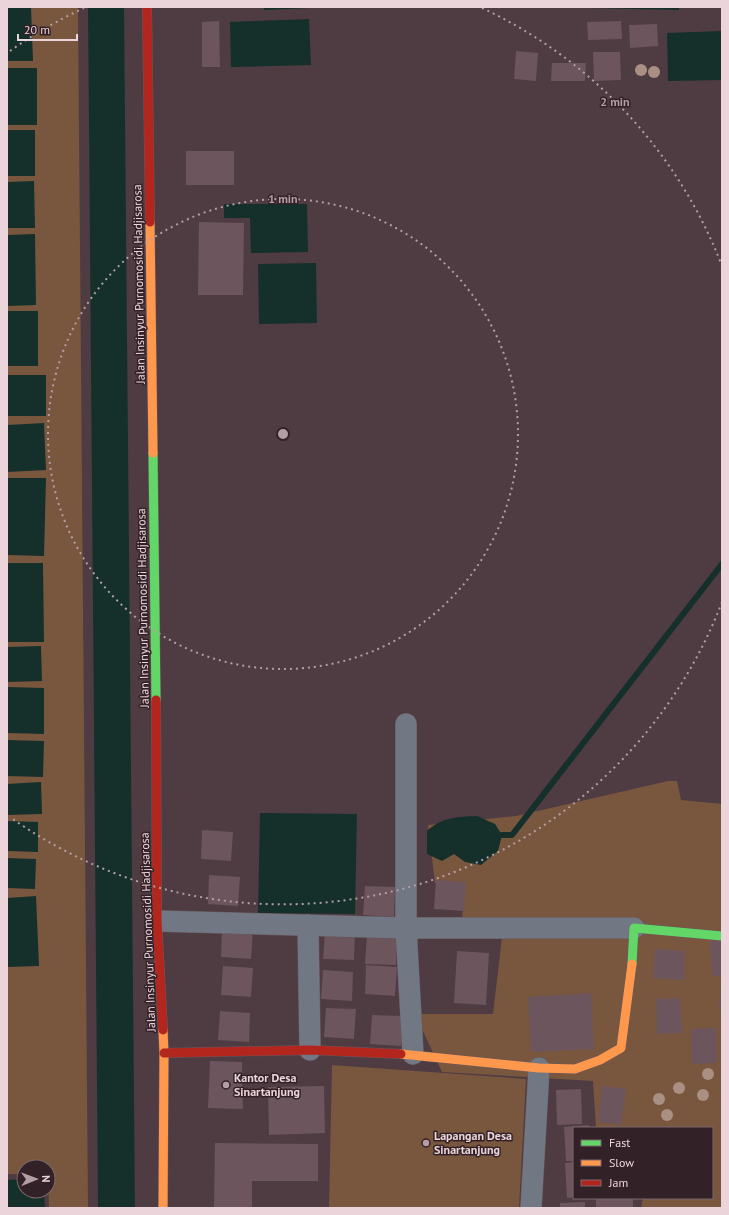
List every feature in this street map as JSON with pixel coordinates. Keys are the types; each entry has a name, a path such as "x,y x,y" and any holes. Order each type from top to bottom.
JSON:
{"street":[{"name":"Jalan Insinyur Purnomosidi Hadjisarosa","path":"147,7 155,620 157,921 164,1053 163,1208"},
{"path":"406,724 406,928 413,1054"},
{"path":"157,921 406,928 634,928 722,936"},
{"path":"308,925 310,1050"},
{"path":"164,1053 310,1050 413,1054 539,1068 575,1069 600,1060 621,1048 625,1012 632,975 634,928"},
{"path":"531,1208 539,1068"}],"shaded area":[{"path":"7,7 78,7 88,1208 49,1208 49,1199 56,1199 56,1159 16,1159 16,1174 7,1174"},
{"path":"7,7 31,7 33,61 7,61"},
{"path":"88,7 124,7 135,1208 98,1208"},
{"path":"264,7 311,7 311,8 264,10"},
{"path":"679,7 679,10 590,8"},
{"path":"309,19 311,65 231,67 230,22"},
{"path":"722,31 722,80 668,81 667,33"},
{"path":"7,68 37,68 37,125 7,125"},
{"path":"7,130 35,130 35,176 7,176"},
{"path":"34,181 35,228 7,228 7,182"},
{"path":"224,204 307,204 308,252 251,253 250,218 224,218"},
{"path":"35,234 36,305 7,306 7,235"},
{"path":"316,263 317,323 259,324 258,264"},
{"path":"7,311 38,311 38,366 7,366"},
{"path":"7,375 46,375 46,416 7,416"},
{"path":"44,423 46,470 7,472 7,425"},
{"path":"7,478 46,478 44,556 7,555"},
{"path":"7,563 43,563 44,642 7,642"},
{"path":"41,646 42,681 7,682 7,647"},
{"path":"7,687 44,688 44,734 7,733"},
{"path":"7,740 44,741 43,777 7,776"},
{"path":"668,781 677,781 681,800 722,804 722,1208 641,1208 643,1199 713,1199 713,1127 596,1127 593,1081 442,1072 415,1014 493,1014 502,937 461,932 464,894 435,883 428,825 516,816"},
{"path":"41,782 42,814 7,815 7,784"},
{"path":"260,813 357,814 355,914 258,913"},
{"path":"477,816 495,824 502,835 498,851 481,865 465,862 454,854 442,861 427,854 427,831 433,826 444,820"},
{"path":"7,821 38,822 38,852 7,851"},
{"path":"7,858 36,859 35,889 7,888"},
{"path":"36,896 39,966 7,967 7,898"},
{"name":"Lapangan Desa Sinartanjung","path":"332,1065 526,1079 519,1208 329,1208"},
{"path":"16,1179 16,1199 44,1199 45,1208 7,1208 7,1180"}],"building":[{"path":"219,21 220,67 202,67 202,22"},
{"path":"621,21 622,39 588,40 587,22"},
{"path":"657,24 658,46 630,48 629,25"},
{"path":"516,51 538,53 536,81 514,79"},
{"path":"593,52 620,52 621,80 594,81"},
{"path":"552,63 586,63 585,81 551,81"},
{"path":"186,151 234,151 234,185 186,185"},
{"path":"199,222 244,223 243,295 198,295"},
{"path":"202,830 233,832 231,861 201,859"},
{"path":"209,875 240,877 238,906 208,904"},
{"path":"436,880 466,882 464,911 434,909"},
{"path":"365,886 395,887 394,917 363,915"},
{"path":"222,928 253,930 251,959 221,957"},
{"path":"325,930 355,931 354,960 323,959"},
{"path":"367,934 397,936 396,965 365,964"},
{"path":"710,941 722,941 722,976 712,976"},
{"path":"655,949 685,951 684,980 653,978"},
{"path":"457,951 489,953 486,1005 454,1003"},
{"path":"366,965 397,967 395,996 365,994"},
{"path":"223,966 253,968 251,997 221,995"},
{"path":"323,970 353,972 352,1001 321,999"},
{"path":"721,984 722,1010 719,1010"},
{"path":"591,993 594,1049 531,1052 528,997"},
{"path":"680,998 682,1033 657,1034 656,999"},
{"path":"326,1008 356,1009 354,1039 324,1037"},
{"path":"220,1011 250,1013 249,1042 218,1040"},
{"path":"372,1015 402,1016 401,1046 370,1044"},
{"path":"716,1028 717,1063 692,1064 691,1029"},
{"name":"Kantor Desa Sinartanjung","path":"210,1061 242,1062 243,1109 208,1108"},
{"path":"324,1086 325,1133 269,1135 268,1087"},
{"path":"602,1086 626,1089 621,1125 598,1122"},
{"path":"581,1089 582,1124 557,1125 556,1090"},
{"path":"589,1125 589,1127 573,1127 573,1161 566,1161 564,1127"},
{"path":"215,1143 318,1144 318,1181 252,1181 252,1208 214,1208"},
{"path":"573,1162 573,1197 567,1198 565,1163"},
{"path":"596,1199 633,1199 633,1208 596,1208"},
{"path":"585,1202 585,1208 560,1208 560,1203"}],"waterway":[{"path":"502,835 512,835 722,564"}],"traffic: fast":[{"path":"153,453 156,700"},
{"path":"632,964 634,928 722,936"}],"traffic: slow":[{"path":"150,222 153,453"},
{"path":"401,1054 539,1068 575,1069 600,1060 621,1048 632,964"},
{"path":"163,1030 163,1208"}],"traffic: jam":[{"path":"147,7 150,222"},
{"path":"156,700 157,921 163,1030"},
{"path":"164,1053 310,1050 401,1054"}],"place":[{"name":"Kantor Desa Sinartanjung","path":"226,1085"},
{"name":"Lapangan Desa Sinartanjung","path":"426,1143"}]}
